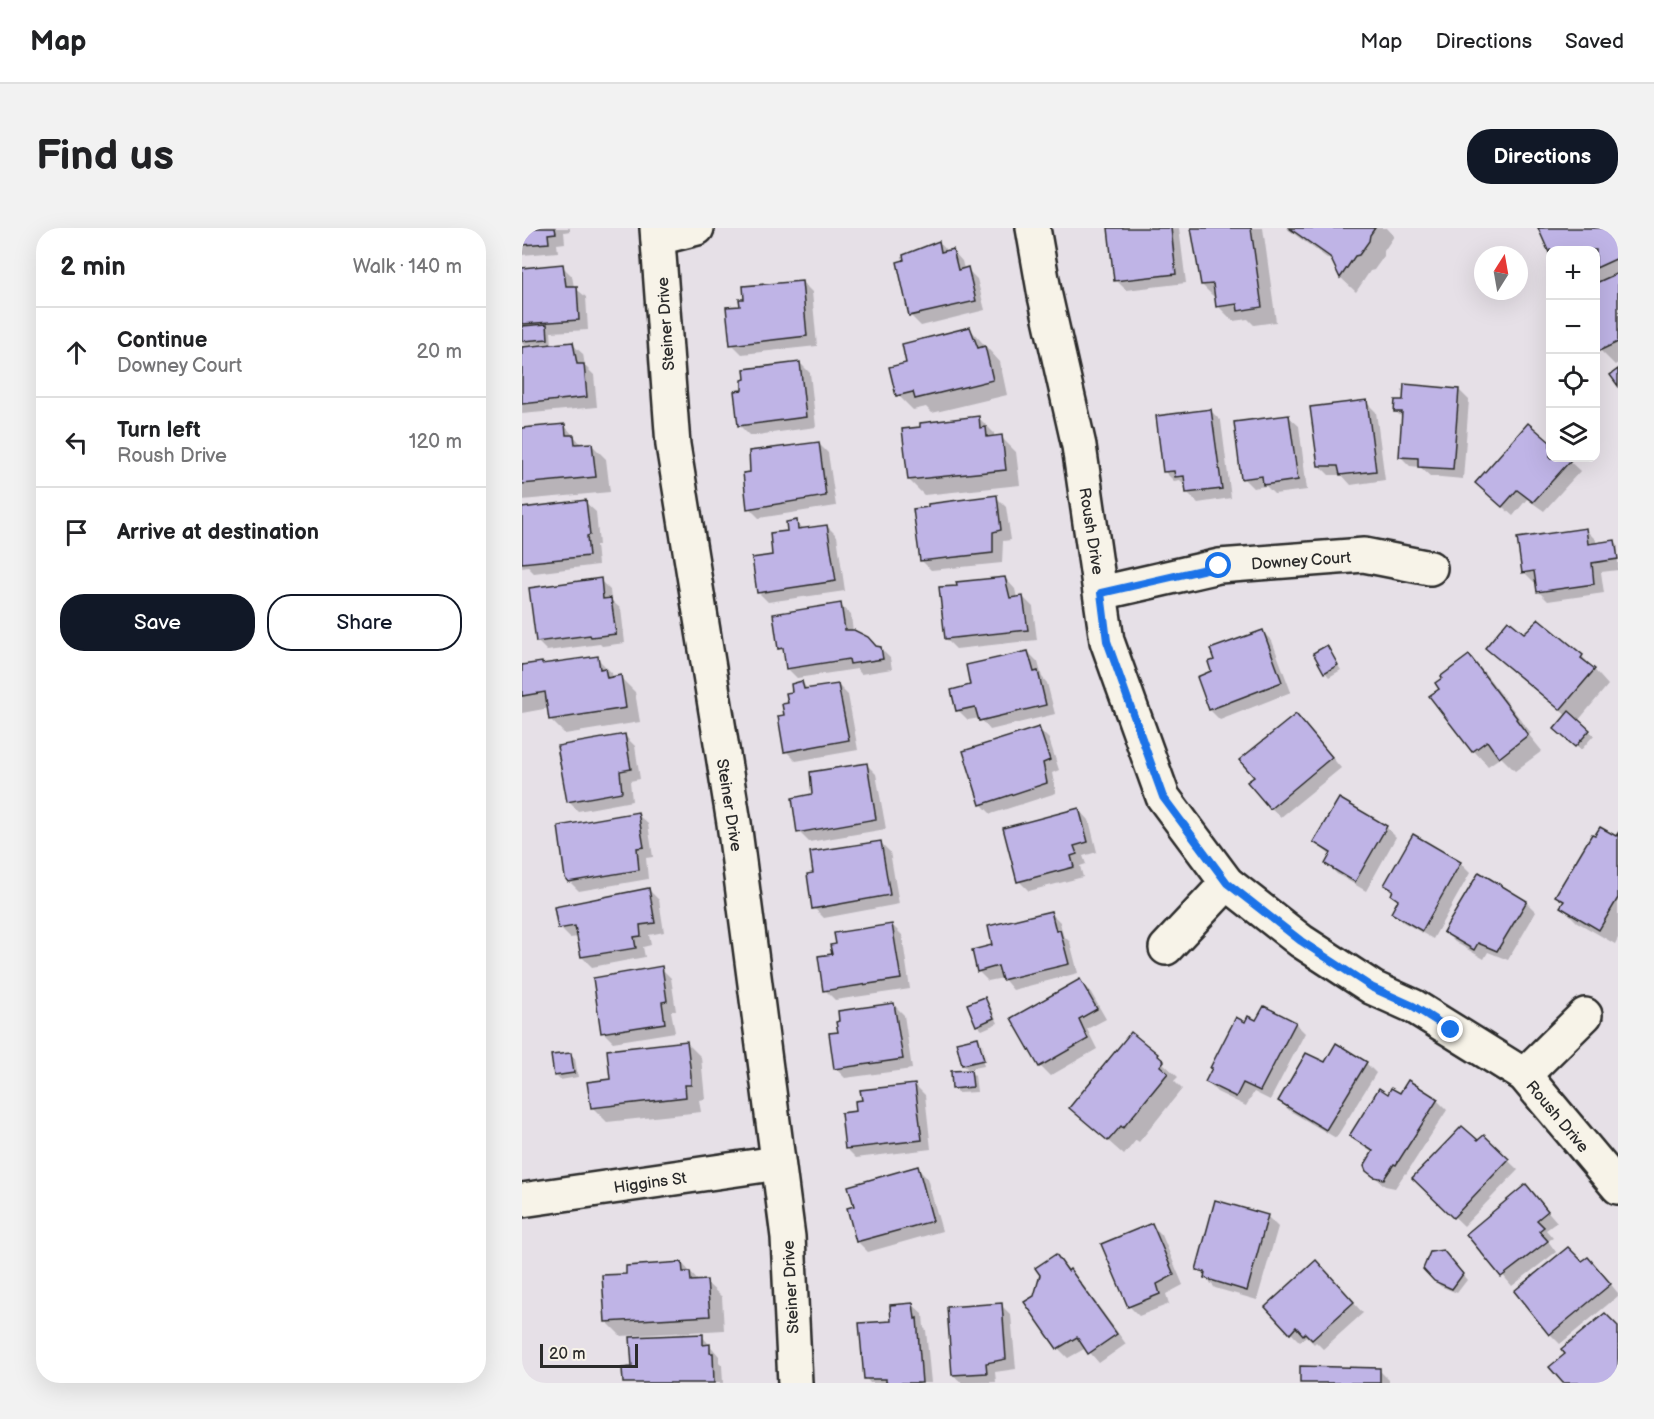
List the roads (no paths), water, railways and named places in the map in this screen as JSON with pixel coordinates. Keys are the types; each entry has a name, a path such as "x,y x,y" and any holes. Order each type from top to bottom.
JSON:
{"street":[{"path":"658,233 697,228"},
{"name":"Roush Drive","path":"1033,228 1079,446 1107,641 1163,797 1227,883 1301,941 1373,988 1413,1006 1524,1075 1618,1187"},
{"name":"Steiner Drive","path":"658,233 673,445 734,823 788,1237 795,1383"},
{"name":"Downey Court","path":"1101,593 1219,566 1364,555 1430,568"},
{"path":"1166,948 1227,883"},
{"path":"1524,1075 1585,1015"},
{"name":"Higgins St","path":"522,1200 778,1163"}]}
